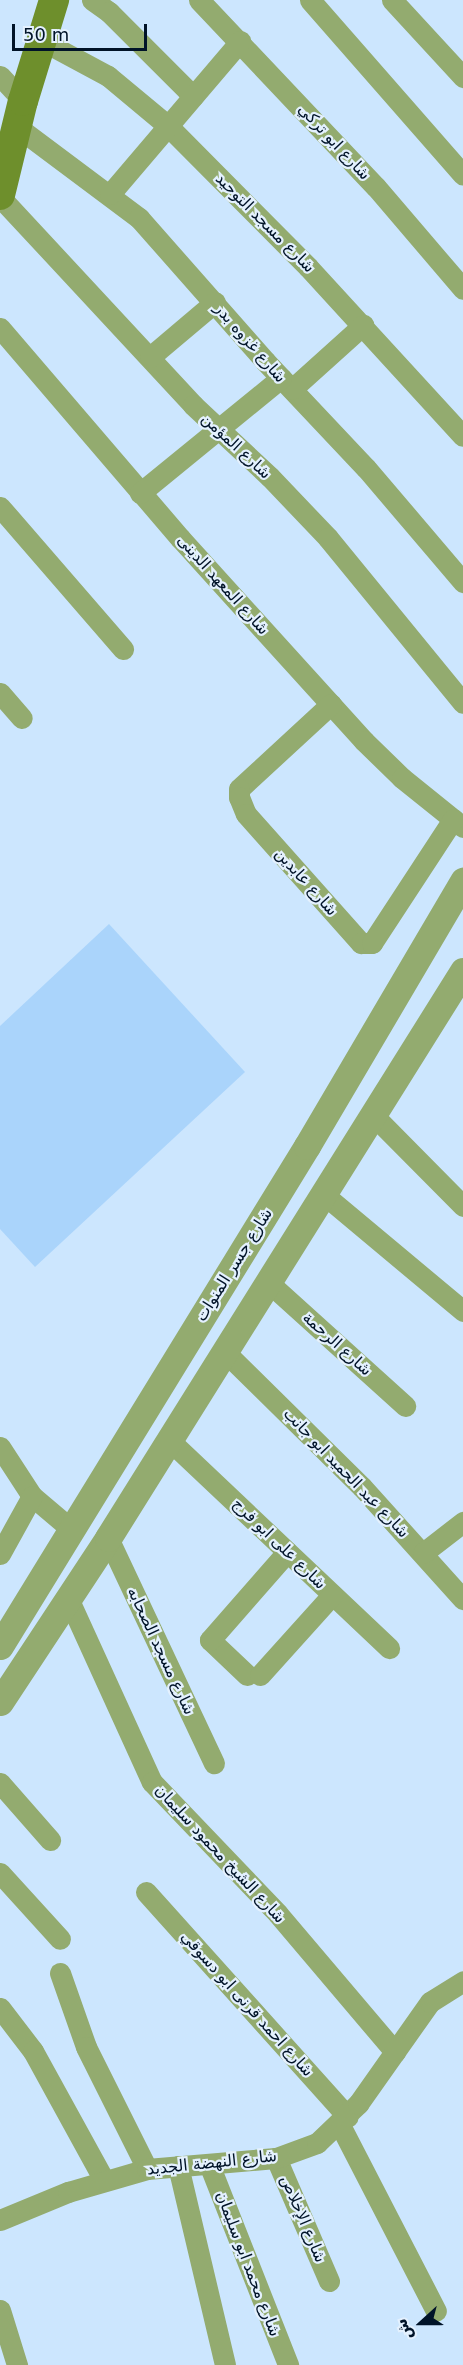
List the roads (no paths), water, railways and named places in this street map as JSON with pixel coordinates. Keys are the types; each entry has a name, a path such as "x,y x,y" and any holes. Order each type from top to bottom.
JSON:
{"main road":[{"path":"0,196 19,113 54,0"}],"street":[{"path":"92,0 109,12 193,96"},
{"name":"شارع ابو تركي","path":"199,0 376,187 463,289"},
{"path":"310,0 463,176"},
{"path":"392,0 463,77"},
{"name":"شارع مسجد التوحيد","path":"41,40 108,76 168,126 363,325 463,436"},
{"path":"111,194 240,41"},
{"name":"شارع غزوه بدر","path":"0,76 19,113 140,218 286,384 360,460 463,582"},
{"name":"شارع المؤمن","path":"0,196 219,429 328,538 463,703"},
{"path":"150,357 214,302"},
{"path":"140,492 219,429 286,384 363,325"},
{"name":"شارع المعهد الدينى","path":"0,328 140,492 331,704 402,778 458,823"},
{"path":"0,507 123,649"},
{"path":"0,693 22,718"},
{"name":"شارع عابدين","path":"331,704 239,789 239,798 246,814 361,943 372,943 458,823"},
{"name":"شارع جسر المنوات","path":"0,1646 307,1146 463,881"},
{"path":"0,1702 108,1538 463,971"},
{"path":"373,1114 463,1206"},
{"path":"322,1193 463,1311"},
{"name":"شارع الرحمة","path":"268,1282 405,1406"},
{"name":"شارع عبد الحميد ابو جانب","path":"225,1352 362,1486 463,1599"},
{"name":"شارع على ابو فرج","path":"169,1440 389,1648"},
{"path":"0,1447 32,1496 71,1529"},
{"path":"0,1554 32,1496"},
{"path":"423,1553 463,1522"},
{"name":"شارع مسجد الصحابه","path":"108,1538 214,1763"},
{"path":"287,1552 210,1640 253,1675 332,1594"},
{"name":"شارع الشيخ محمود سليمان","path":"68,1599 152,1782 220,1849 395,2052"},
{"path":"0,1783 50,1840"},
{"path":"0,1873 60,1939"},
{"name":"شارع احمد قرنى ابو دسوقي","path":"146,1892 344,2121 436,2311"},
{"path":"60,1973 86,2047 147,2169"},
{"name":"شارع النهضة الجديد","path":"0,2220 104,2180 147,2169 276,2158 317,2143 344,2121 430,2002 463,1981"},
{"path":"0,2008 33,2051 104,2180"},
{"name":"شارع الإخلاص","path":"276,2158 329,2281"},
{"name":"شارع محمد ابو سليمان","path":"209,2164 288,2365"},
{"path":"178,2166 225,2365"},
{"path":"0,2310 17,2365"}]}
